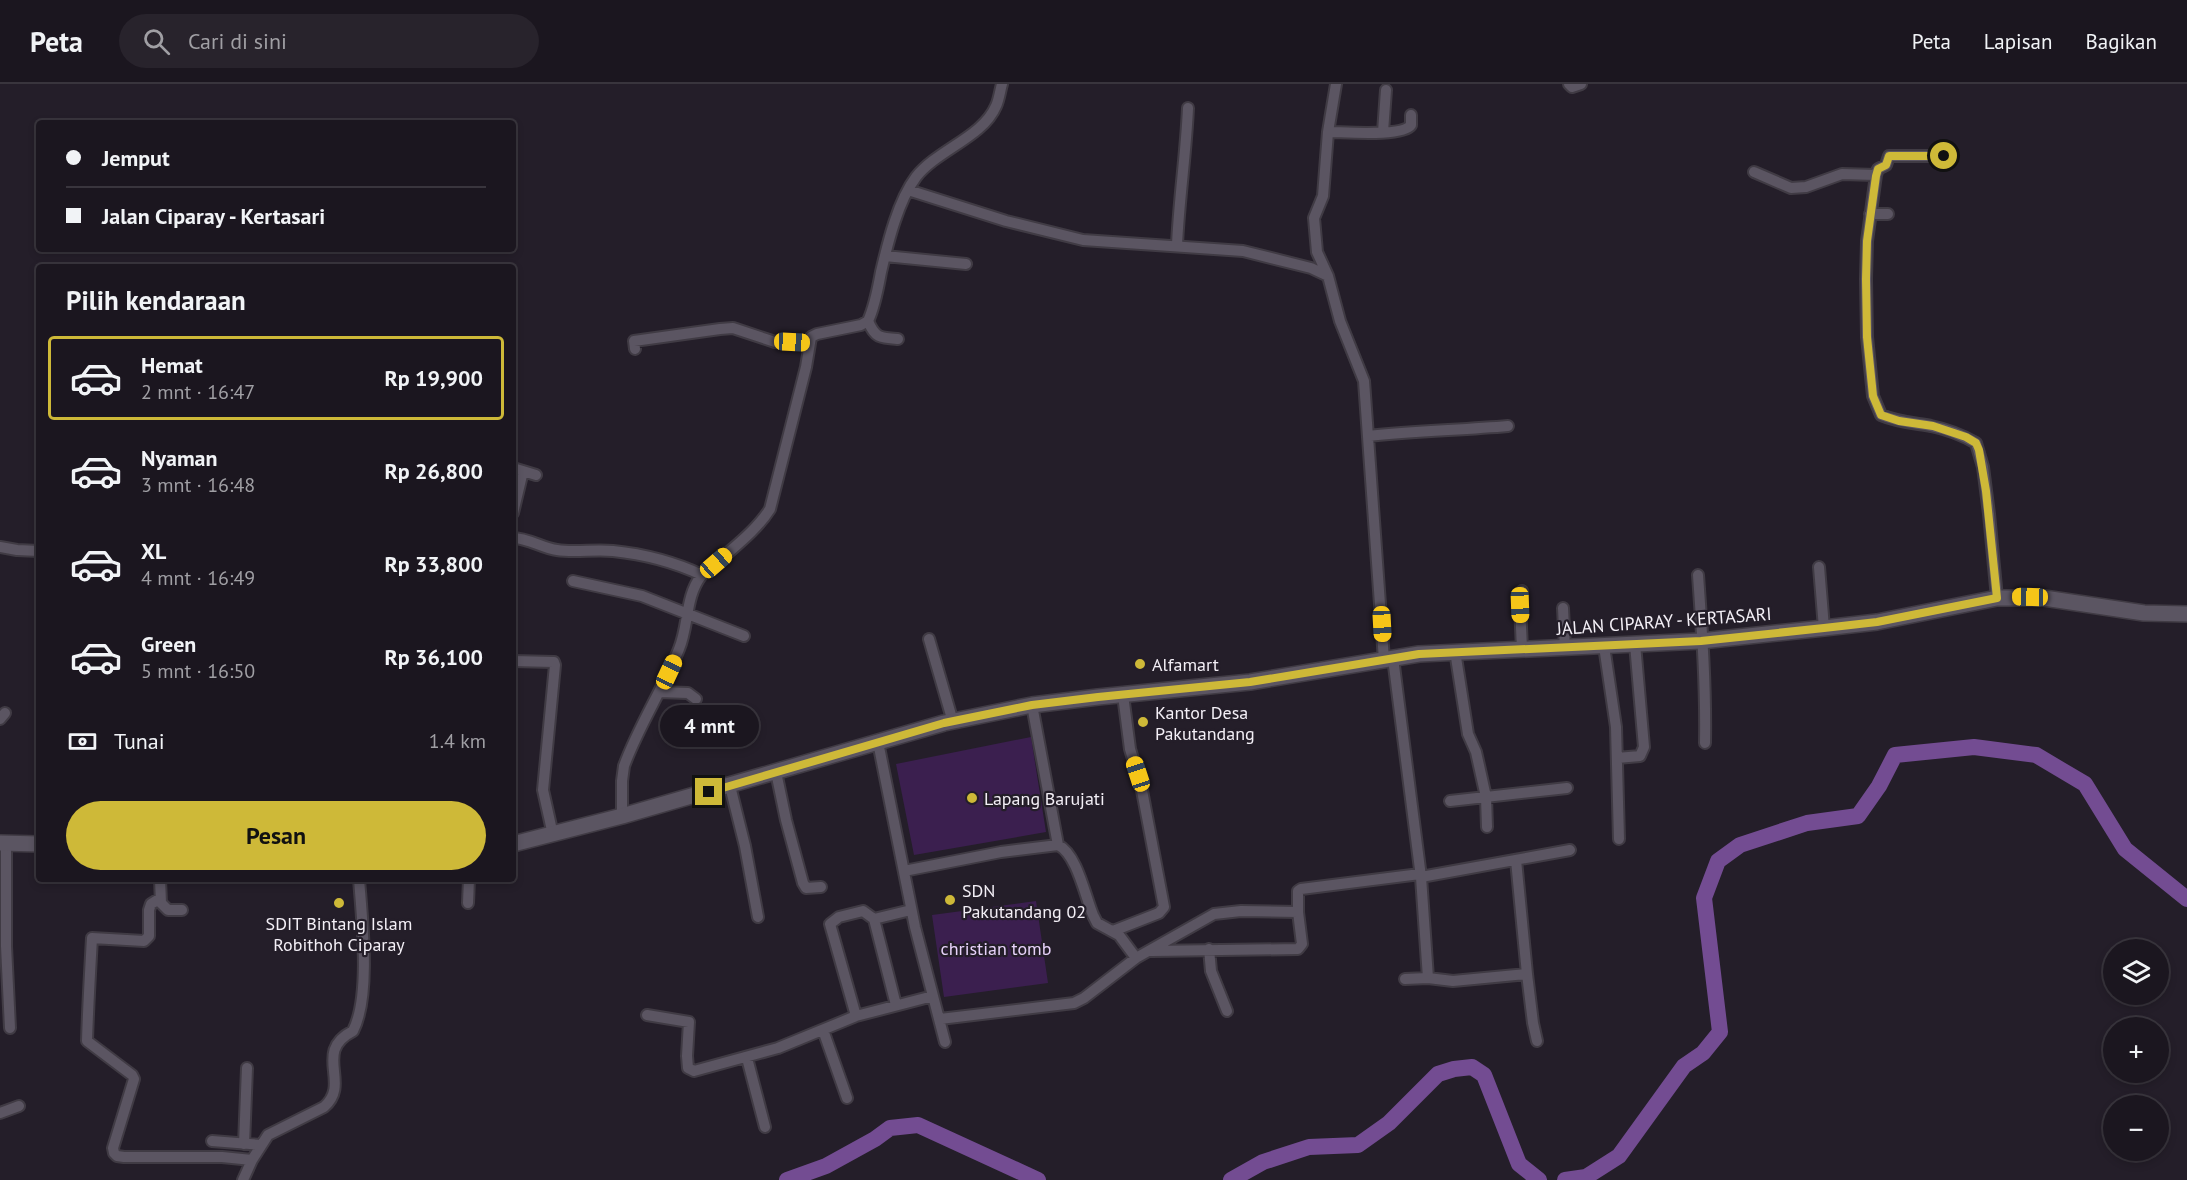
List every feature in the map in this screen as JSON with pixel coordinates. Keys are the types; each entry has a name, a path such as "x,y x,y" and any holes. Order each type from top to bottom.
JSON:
{"main road":[{"name":"JALAN CIPARAY - KERTASARI","path":"516,843 730,786 878,742 953,722 1032,705 1250,682 1388,659 1455,651 1701,641 1824,628 1877,622 1997,598 2044,598 2144,613 2187,614"},
{"path":"3,843 36,844"}],"street":[{"path":"898,339 877,336 868,321 885,256 908,190 917,176 935,159 980,127 990,117 996,106 1002,84"},
{"path":"1336,84 1328,132 1323,196 1314,218 1317,252 1328,276 1340,321 1364,381 1388,659 1421,876 1428,978"},
{"path":"1569,84 1572,87 1581,84"},
{"path":"1383,132 1386,90"},
{"path":"1177,245 1177,215 1185,170 1188,108"},
{"path":"1328,132 1383,132 1409,129 1411,115"},
{"path":"1944,156 1889,156 1886,165 1878,169 1867,241 1866,279 1867,337 1873,396 1881,415 1891,419 1933,426 1966,437 1976,443 1983,467 1988,502 1997,598"},
{"path":"1754,172 1791,188 1806,187 1842,174 1876,176"},
{"path":"908,190 1006,222 1083,240 1243,251 1311,268 1328,276"},
{"path":"1870,214 1888,214"},
{"path":"885,256 966,264"},
{"path":"622,816 624,765 630,748 679,650 686,629 688,604 702,575 745,538 764,519 770,509 803,378 808,343 814,335 861,325 868,321"},
{"path":"635,349 634,341 733,328 775,342 808,343"},
{"path":"1368,436 1420,430 1508,426"},
{"path":"516,487 518,470 536,475"},
{"path":"516,538 558,551 613,551 652,557 702,575"},
{"path":"0,547 36,551"},
{"path":"1819,567 1824,628"},
{"path":"1698,575 1701,641 1706,684 1705,743"},
{"path":"573,581 642,596 744,636"},
{"path":"1522,591 1520,605 1522,649"},
{"path":"1563,608 1565,648"},
{"path":"929,639 953,722"},
{"path":"1617,758 1640,756 1644,747 1635,644"},
{"path":"1604,646 1616,720 1620,839"},
{"path":"1455,651 1468,734 1476,752 1486,796 1487,827"},
{"path":"516,661 554,662 555,665 543,790 553,835"},
{"path":"659,692 688,693 696,699"},
{"path":"1113,931 1160,914 1164,907 1141,785 1130,749 1123,695"},
{"path":"1032,705 1058,845 1070,856 1097,923 1119,935 1136,958"},
{"path":"878,742 911,910 945,1042"},
{"path":"776,772 803,883 806,888 820,887"},
{"path":"730,786 745,846 758,917"},
{"path":"1450,801 1567,788"},
{"path":"3,843 10,1028"},
{"path":"904,871 1001,852 1058,845"},
{"path":"1149,951 1298,949 1302,944 1298,891 1306,887 1421,876 1569,850"},
{"path":"1516,860 1527,974 1533,1023 1538,1041"},
{"path":"160,882 161,903 168,910 182,910"},
{"path":"243,1180 252,1160 268,1136 324,1107 332,1100 334,1047 341,1037 353,1031 362,1002 363,931 359,882"},
{"path":"468,903 469,882"},
{"path":"159,899 151,903 149,936 144,941 92,938 87,1041 132,1075 134,1079 113,1148 114,1153 124,1157 222,1157 252,1160"},
{"path":"874,918 911,910"},
{"path":"856,1016 830,924 834,919 863,911 874,918 896,1005"},
{"path":"940,1019 1074,1003 1084,998 1136,958 1214,914 1240,911 1298,912"},
{"path":"1209,950 1211,971 1227,1011"},
{"path":"1405,979 1428,978 1453,981 1527,974"},
{"path":"647,1015 689,1022 688,1068 694,1071 747,1058 856,1016 933,996"},
{"path":"823,1030 847,1098"},
{"path":"747,1058 765,1126"},
{"path":"244,1144 247,1068"},
{"path":"0,1113 19,1106"},
{"path":"212,1141 261,1145"}],"green space":[{"name":"Lapang Barujati","path":"1031,737 1046,832 914,855 896,764"},
{"name":"christian tomb","path":"1036,901 1048,983 944,997 932,915"}],"waterway":[{"path":"1565,1180 1586,1177 1619,1156 1684,1066 1703,1053 1720,1032 1704,898 1718,861 1740,845 1807,823 1858,816 1879,786 1895,755 1974,747 2036,755 2085,784 2125,849 2187,899"},
{"path":"1231,1180 1263,1162 1309,1147 1358,1145 1389,1123 1438,1074 1472,1067 1484,1075 1519,1164 1539,1180"},
{"path":"787,1180 826,1166 875,1139 890,1128 918,1125 1038,1180"}],"place":[{"name":"Alfamart","path":"1140,664"},
{"name":"Kantor Desa Pakutandang","path":"1143,722"},
{"name":"Lapang Barujati","path":"972,798"},
{"name":"SDN Pakutandang 02","path":"950,900"},
{"name":"SDIT Bintang Islam Robithoh Ciparay","path":"339,903"}],"route":[{"path":"709,792 944,723 1032,705 1250,682 1419,654 1701,641 1824,628 1877,622 1997,598 1983,467 1976,443 1966,437 1933,426 1899,421 1881,415 1873,396 1867,337 1866,279 1867,241 1878,169 1886,165 1889,156 1894,155 1944,156"}]}
